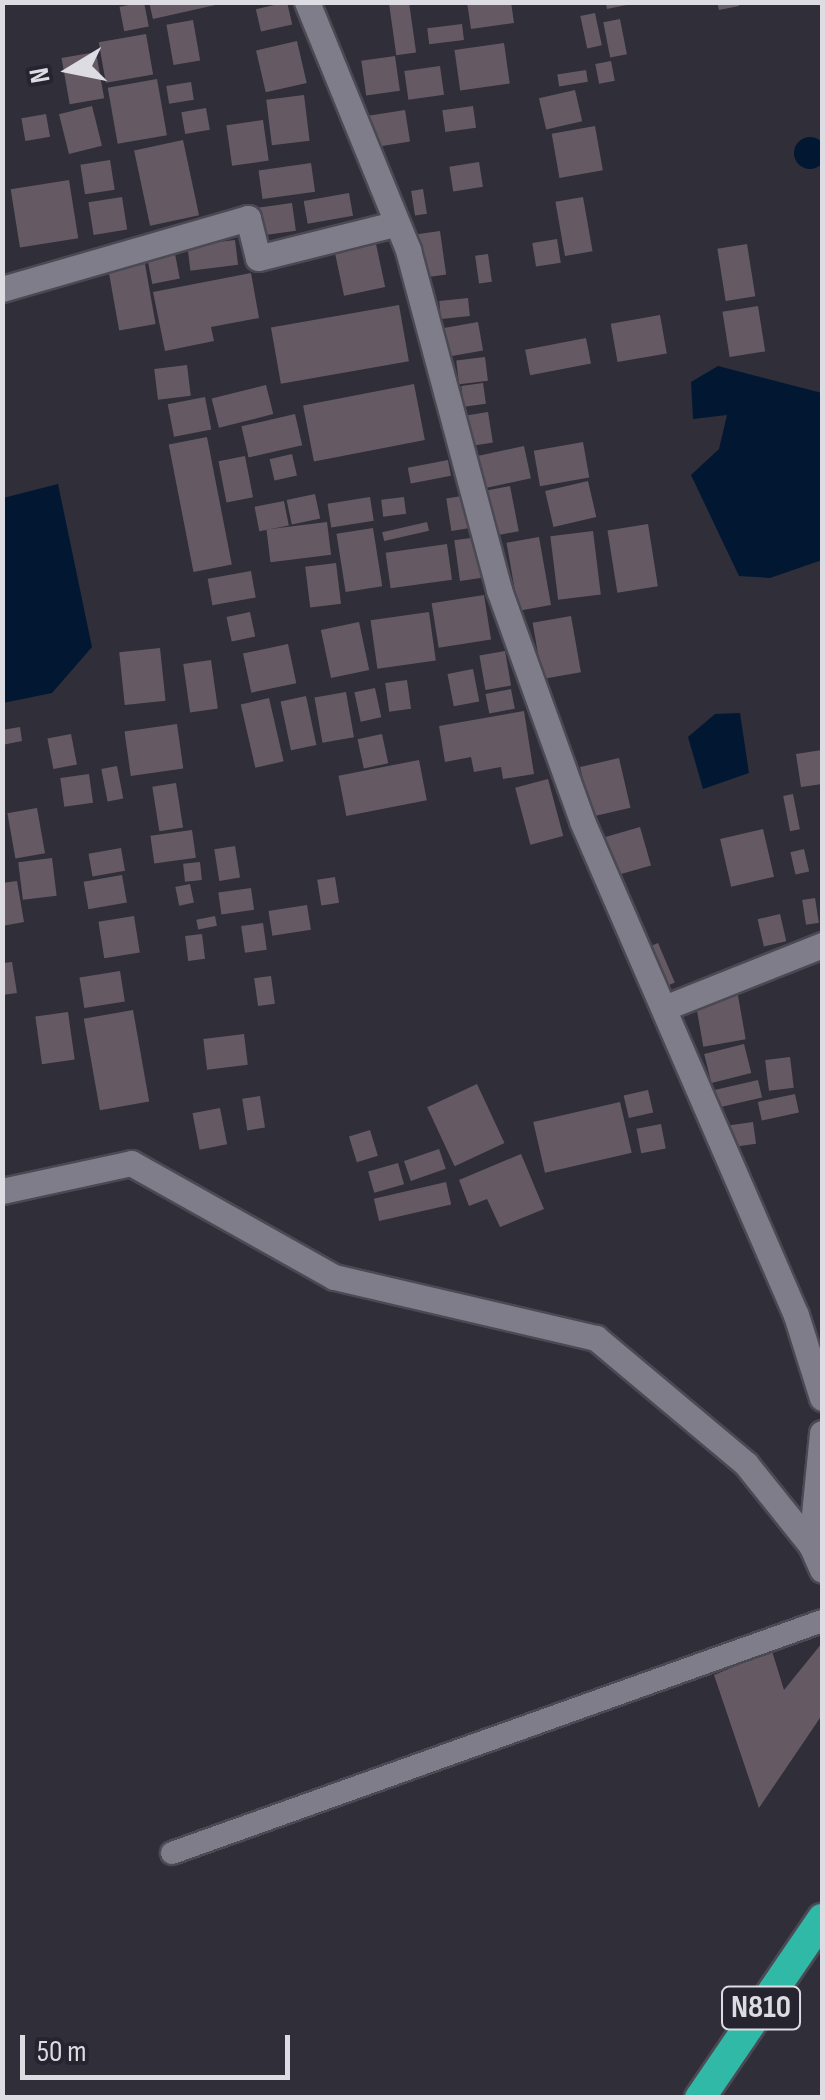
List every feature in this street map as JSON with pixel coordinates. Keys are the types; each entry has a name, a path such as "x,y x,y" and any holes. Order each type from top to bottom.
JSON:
{"highway":[{"name":"N810","path":"700,2098 822,1919"}],"street":[{"path":"308,2 394,224 443,365 525,666 822,1398"},
{"path":"2,290 248,218 258,258 394,224"},
{"path":"664,1008 822,945"},
{"path":"2,1191 130,1162 334,1276 596,1338 746,1464 811,1545 822,1570"},
{"path":"811,1545 822,1433"}],"lane":[{"path":"172,1854 822,1621"}],"water":[{"path":"810,137 822,141 826,153 822,165 810,169 798,165 794,153 798,141"},
{"path":"718,366 822,393 822,560 770,578 739,576 691,475 719,449 727,415 693,419 691,382"},
{"path":"58,484 92,647 52,693 3,703 3,498"},
{"path":"740,713 749,773 703,789 688,737 715,714"}],"building":[{"path":"144,2 149,27 124,31 119,7"},
{"path":"149,2 220,2 220,4 153,19"},
{"path":"287,2 292,24 261,32 256,9"},
{"path":"409,2 416,53 396,55 389,5"},
{"path":"467,2 511,2 514,23 471,29"},
{"path":"606,2 631,2 631,4 607,9"},
{"path":"717,2 738,2 739,6 719,10"},
{"path":"595,13 602,45 587,48 580,16"},
{"path":"620,19 627,54 610,58 603,22"},
{"path":"193,20 200,60 174,65 166,25"},
{"path":"462,24 464,40 429,44 427,28"},
{"path":"146,34 153,74 106,83 99,42"},
{"path":"297,41 307,83 266,92 256,50"},
{"path":"504,43 510,84 460,91 454,50"},
{"path":"96,52 104,98 70,104 62,58"},
{"path":"395,56 400,91 366,95 361,61"},
{"path":"611,61 615,81 599,84 595,64"},
{"path":"440,66 444,95 408,100 404,71"},
{"path":"586,70 588,82 559,86 557,75"},
{"path":"157,79 167,135 118,144 108,88"},
{"path":"191,82 194,100 169,104 166,86"},
{"path":"575,90 582,121 546,130 539,98"},
{"path":"304,95 310,141 272,145 266,100"},
{"path":"92,106 102,146 69,154 59,114"},
{"path":"473,106 476,128 445,132 442,110"},
{"path":"206,108 210,130 185,134 181,112"},
{"path":"405,110 410,142 364,149 359,117"},
{"path":"46,114 50,137 25,141 21,118"},
{"path":"263,120 269,161 232,166 226,125"},
{"path":"595,126 603,170 559,178 552,134"},
{"path":"183,140 199,215 150,226 134,150"},
{"path":"110,160 115,190 85,194 80,165"},
{"path":"479,162 483,187 453,191 449,167"},
{"path":"311,163 315,192 263,199 259,170"},
{"path":"69,180 78,238 20,248 11,189"},
{"path":"423,189 427,214 415,216 411,191"},
{"path":"349,193 353,216 308,224 304,201"},
{"path":"122,197 127,230 94,235 88,202"},
{"path":"583,197 593,251 565,256 555,202"},
{"path":"292,203 296,231 256,236 252,209"},
{"path":"440,231 446,275 419,278 413,235"},
{"path":"557,239 561,263 536,267 532,243"},
{"path":"235,240 238,265 190,271 187,246"},
{"path":"376,244 385,287 344,296 335,253"},
{"path":"747,244 755,296 726,301 717,249"},
{"path":"175,254 180,279 152,284 148,259"},
{"path":"488,254 492,282 479,284 475,256"},
{"path":"145,264 156,324 119,330 109,270"},
{"path":"251,273 259,318 211,327 214,341 165,351 153,292"},
{"path":"468,298 470,316 441,319 439,301"},
{"path":"399,305 409,361 281,384 271,328"},
{"path":"758,306 765,351 730,357 722,312"},
{"path":"660,315 667,353 618,362 611,324"},
{"path":"478,322 483,351 448,357 443,328"},
{"path":"586,338 591,364 530,375 525,350"},
{"path":"485,357 488,381 459,384 456,361"},
{"path":"187,365 191,396 158,400 154,369"},
{"path":"483,383 486,404 464,407 461,386"},
{"path":"414,384 425,440 314,462 303,406"},
{"path":"266,385 273,414 219,428 212,399"},
{"path":"205,397 211,429 174,437 168,404"},
{"path":"488,412 493,443 471,446 466,415"},
{"path":"295,414 302,445 249,458 241,426"},
{"path":"207,437 232,565 194,572 169,444"},
{"path":"583,442 589,477 540,486 534,451"},
{"path":"524,446 531,478 482,489 475,456"},
{"path":"292,454 297,475 275,481 270,459"},
{"path":"245,456 253,497 227,502 218,461"},
{"path":"448,460 451,476 411,484 408,468"},
{"path":"588,481 596,517 553,527 545,491"},
{"path":"510,486 519,531 495,536 486,491"},
{"path":"315,494 320,518 292,524 287,500"},
{"path":"468,495 473,528 451,531 446,498"},
{"path":"370,497 374,521 331,527 328,504"},
{"path":"404,497 406,514 383,517 381,500"},
{"path":"284,501 289,526 259,531 255,507"},
{"path":"327,522 331,555 270,562 266,529"},
{"path":"427,522 429,531 384,541 382,532"},
{"path":"648,524 658,586 617,593 608,530"},
{"path":"373,528 382,586 346,592 336,534"},
{"path":"593,531 601,595 558,600 550,536"},
{"path":"485,536 491,577 460,581 454,540"},
{"path":"539,537 551,605 518,611 507,543"},
{"path":"447,544 452,580 391,588 386,553"},
{"path":"336,563 341,604 310,607 305,567"},
{"path":"251,571 256,598 212,605 208,579"},
{"path":"484,595 491,639 439,648 432,603"},
{"path":"250,612 255,636 232,641 227,617"},
{"path":"429,612 436,661 377,669 371,620"},
{"path":"571,616 581,672 542,679 533,623"},
{"path":"359,622 369,670 331,678 321,630"},
{"path":"288,644 296,683 251,693 243,654"},
{"path":"160,648 166,701 125,705 119,652"},
{"path":"505,651 511,685 485,690 479,656"},
{"path":"211,660 218,709 190,712 183,664"},
{"path":"473,669 479,701 454,706 447,674"},
{"path":"407,680 411,709 389,712 385,683"},
{"path":"375,688 381,717 361,722 354,692"},
{"path":"511,689 515,709 489,714 485,694"},
{"path":"346,692 354,737 322,743 314,698"},
{"path":"306,696 316,745 291,750 281,701"},
{"path":"269,698 284,761 255,768 241,705"},
{"path":"524,711 534,774 503,779 501,767 474,772 471,757 445,762 439,726"},
{"path":"177,724 183,769 131,776 125,731"},
{"path":"20,727 22,741 2,745 2,730"},
{"path":"71,734 77,764 53,769 47,739"},
{"path":"382,734 388,763 364,769 358,739"},
{"path":"822,750 822,784 801,787 796,754"},
{"path":"619,758 630,808 591,817 580,767"},
{"path":"419,760 427,800 346,816 339,776"},
{"path":"117,766 123,798 108,801 101,769"},
{"path":"89,774 93,803 64,807 60,778"},
{"path":"548,779 563,836 530,845 515,788"},
{"path":"176,783 183,827 159,831 152,787"},
{"path":"793,794 800,829 790,831 783,796"},
{"path":"37,808 45,853 15,859 7,813"},
{"path":"640,827 651,865 609,878 598,839"},
{"path":"763,829 774,877 731,887 720,839"},
{"path":"192,830 196,858 154,864 150,836"},
{"path":"235,846 240,878 219,881 214,849"},
{"path":"121,848 125,871 92,876 89,854"},
{"path":"804,849 809,871 796,875 790,852"},
{"path":"52,858 57,896 23,900 18,862"},
{"path":"200,862 202,880 185,882 183,864"},
{"path":"122,875 127,903 88,909 84,882"},
{"path":"335,877 339,903 321,905 317,880"},
{"path":"17,881 24,922 2,926 2,883"},
{"path":"190,884 194,903 179,906 175,887"},
{"path":"251,888 254,910 221,914 218,893"},
{"path":"815,898 819,923 806,925 802,900"},
{"path":"307,905 311,930 272,936 268,911"},
{"path":"780,914 786,941 764,946 758,919"},
{"path":"134,916 140,953 104,958 98,922"},
{"path":"215,916 217,926 198,929 196,920"},
{"path":"263,923 267,950 245,953 241,926"},
{"path":"202,934 205,959 188,961 185,936"},
{"path":"658,943 675,983 663,988 646,948"},
{"path":"12,962 17,993 2,995 2,963"},
{"path":"120,971 125,1002 84,1008 80,977"},
{"path":"271,976 275,1004 258,1006 254,978"},
{"path":"737,990 746,1039 703,1047 695,997"},
{"path":"133,1010 149,1102 100,1110 84,1019"},
{"path":"68,1012 75,1060 42,1064 35,1017"},
{"path":"244,1034 248,1065 207,1070 203,1039"},
{"path":"744,1044 751,1073 711,1083 704,1054"},
{"path":"790,1057 794,1088 769,1091 765,1060"},
{"path":"758,1080 762,1098 715,1108 711,1091"},
{"path":"477,1084 504,1143 455,1166 427,1107"},
{"path":"648,1090 653,1112 629,1118 624,1096"},
{"path":"795,1094 799,1113 762,1120 758,1102"},
{"path":"260,1096 265,1128 247,1130 242,1099"},
{"path":"620,1102 632,1153 545,1173 533,1122"},
{"path":"220,1108 227,1144 200,1150 193,1113"},
{"path":"753,1122 756,1144 731,1147 728,1125"},
{"path":"661,1124 666,1149 641,1153 636,1129"},
{"path":"370,1130 378,1156 357,1162 349,1136"},
{"path":"439,1149 446,1169 411,1181 404,1161"},
{"path":"521,1154 544,1209 500,1227 487,1199 469,1206 459,1180"},
{"path":"398,1163 404,1184 374,1193 368,1172"},
{"path":"446,1182 451,1204 379,1221 374,1199"},
{"path":"822,1643 822,1715 759,1808 714,1675 772,1651 784,1690"}]}
